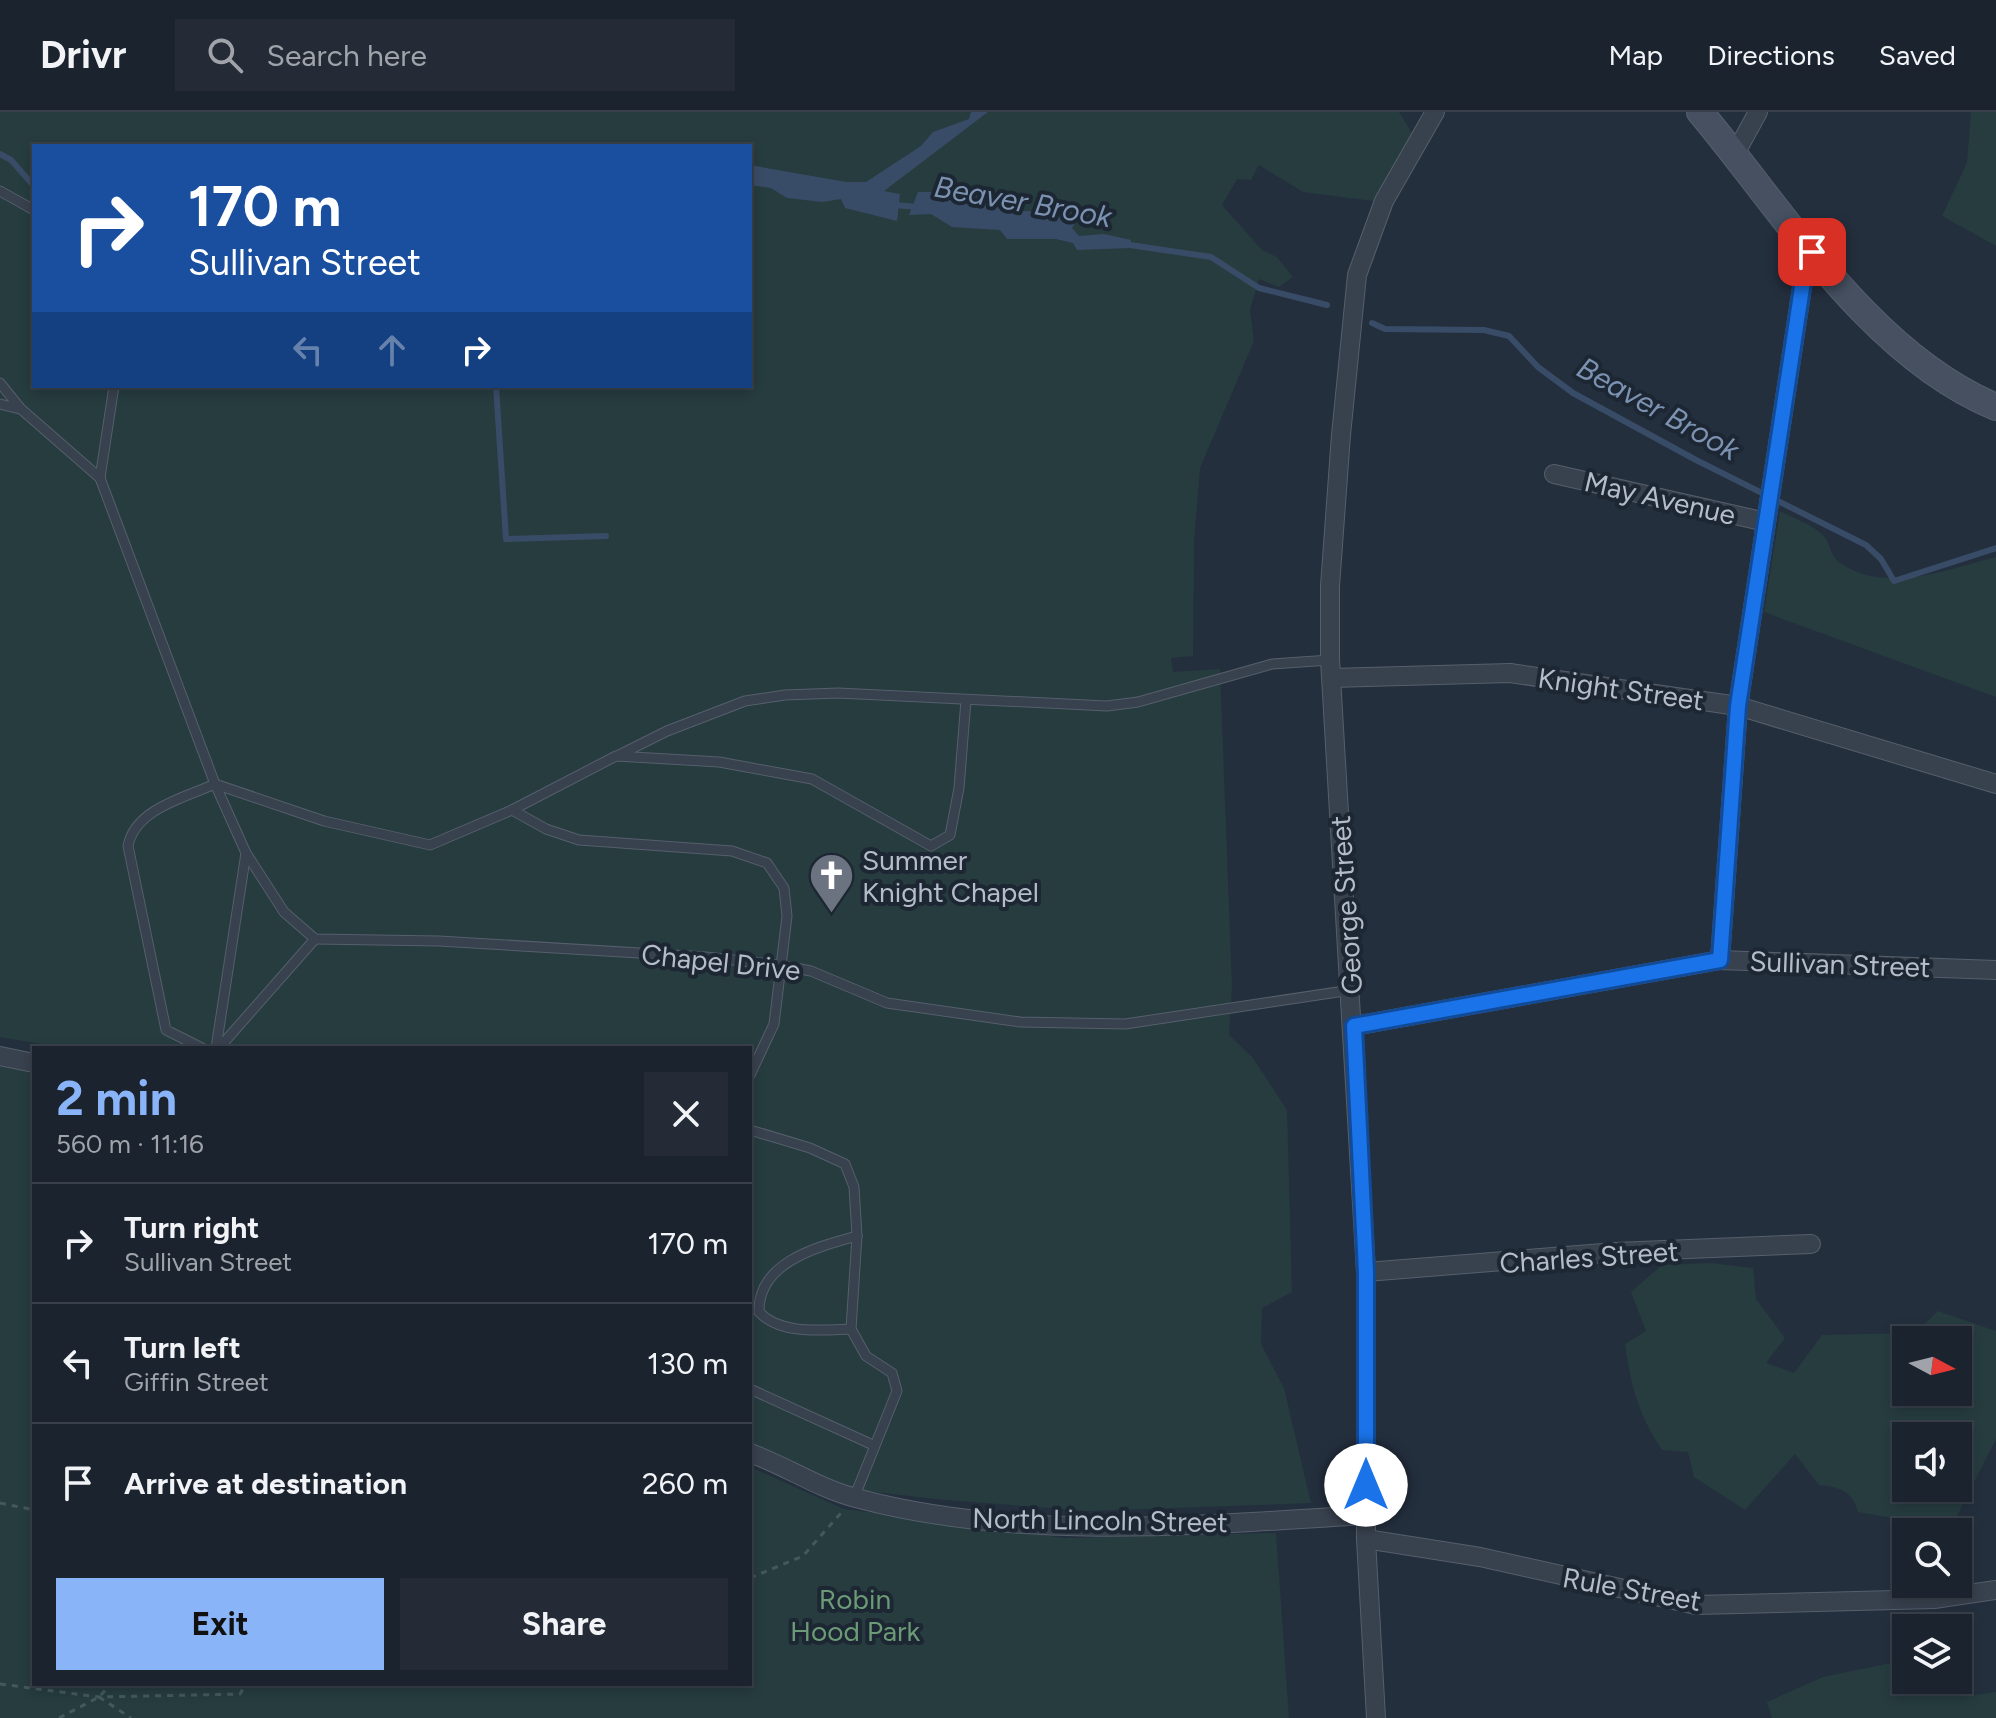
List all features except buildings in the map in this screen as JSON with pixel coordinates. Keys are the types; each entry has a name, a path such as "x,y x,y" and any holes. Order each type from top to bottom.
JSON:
{"main road":[{"path":"1700,112 1812,252 1897,341 1951,381 1996,407"}],"street":[{"name":"George Street","path":"1376,1718 1366,1539 1366,1272 1331,669 1330,586 1339,450 1357,275 1366,243 1384,201 1435,112"},
{"path":"1735,154 1758,112"},
{"path":"1720,960 1738,706 1803,281 1812,252"},
{"name":"May Avenue","path":"1554,474 1767,514"},
{"name":"Knight Street","path":"1331,669 1510,673 1738,706 1996,784"},
{"name":"Sullivan Street","path":"1354,1026 1720,960 1996,970"},
{"path":"0,1056 32,1063"},
{"name":"Charles Street","path":"1366,1272 1616,1252 1811,1244"},
{"name":"North Lincoln Street","path":"752,1454 854,1498 946,1515 1053,1525 1212,1525 1366,1515"},
{"name":"Rule Street","path":"1366,1539 1480,1557 1696,1605 1934,1599 1996,1590"}],"lane":[{"path":"0,191 32,209"},
{"path":"0,383 21,409 100,478 215,784 246,853 284,912 315,939 220,1046"},
{"path":"100,478 114,388"},
{"path":"0,404 21,409"},
{"path":"198,1046 166,1030 128,846 138,821 215,784 324,821 430,845 512,810 667,731 745,701 838,693 1107,706 1138,702 1272,664 1331,669"},
{"path":"616,756 719,762 812,779 931,846 945,841 950,835 959,788 966,700"},
{"path":"512,810 546,829 579,840 732,851 767,863 784,888 787,916 774,1024 752,1071"},
{"path":"218,1046 246,853"},
{"name":"Chapel Drive","path":"315,939 439,941 706,957 779,965 811,971 887,1003 1020,1022 1125,1024 1351,990"},
{"path":"752,1131 810,1148 845,1164 854,1187 857,1236 851,1329 866,1356 892,1373 897,1391 854,1498"},
{"path":"851,1329 820,1331 770,1323 759,1312 759,1296 766,1279 782,1267 816,1247 857,1236"},
{"path":"752,1390 873,1445"}],"path":[{"path":"752,1577 803,1556 854,1498"},
{"path":"0,1503 32,1510"},
{"path":"0,1684 99,1697 240,1694 245,1686"},
{"path":"59,1718 99,1697 109,1686"},
{"path":"99,1697 131,1718"}],"green space":[{"path":"0,112 1399,112 1412,133 1373,201 1303,192 1259,165 1251,180 1237,179 1222,205 1262,250 1277,257 1293,277 1279,287 1259,279 1250,309 1254,341 1200,468 1194,542 1193,656 1171,658 1173,672 1220,669 1232,987 1229,1035 1253,1058 1287,1110 1292,1292 1262,1308 1261,1344 1284,1388 1311,1503 1088,1511 945,1500 856,1490 752,1444 752,1046 53,1046 0,1037"},
{"path":"1971,112 1996,112 1996,246 1942,216 1967,163"},
{"path":"1780,511 1823,535 1839,562 1856,572 1876,577 1938,573 1996,557 1996,697 1764,612"},
{"name":"Robin Hood Park","path":"0,1062 32,1070 32,1686 752,1686 752,1468 844,1509 1065,1538 1276,1533 1289,1718 0,1718"},
{"path":"1711,1263 1753,1268 1756,1299 1785,1338 1766,1363 1794,1373 1822,1335 1892,1333 1892,1406 1972,1406 1972,1326 1922,1326 1938,1311 1996,1331 1996,1439 1972,1486 1972,1422 1892,1422 1892,1502 1964,1502 1956,1518 1893,1518 1858,1512 1853,1499 1844,1491 1819,1485 1795,1454 1745,1510 1694,1477 1688,1452 1662,1450 1637,1399 1625,1344 1646,1331 1631,1292 1662,1265"},
{"path":"1892,1663 1892,1694 1967,1696 1996,1692 1996,1718 1772,1718 1767,1702 1823,1677"}],"water":[{"path":"971,112 988,112 884,191 900,194 897,221 845,208 841,199 822,202 787,198 771,188 752,185 752,165 846,182 866,182 921,146 933,132 969,119"},
{"path":"918,192 959,192 985,199 1001,209 1080,215 1072,228 1079,236 1104,234 1131,240 1130,248 1077,250 1073,243 1056,239 1007,239 1000,230 952,227 931,214 909,215"}],"waterway":[{"name":"Beaver Brook","path":"0,154 11,160 32,184"},
{"name":"Beaver Brook","path":"894,205 919,207"},
{"name":"Beaver Brook","path":"1123,244 1211,257 1259,288 1327,305"},
{"name":"Beaver Brook","path":"1372,323 1385,329 1484,330 1509,336 1538,367 1573,393 1696,460 1866,545 1881,559 1894,581 1996,548"},
{"path":"496,388 506,539 606,536"}],"place":[{"name":"Summer Knight Chapel","path":"831,915"}],"route":[{"path":"1366,1485 1366,1272 1354,1026 1720,960 1738,706 1803,281 1812,252"}]}
